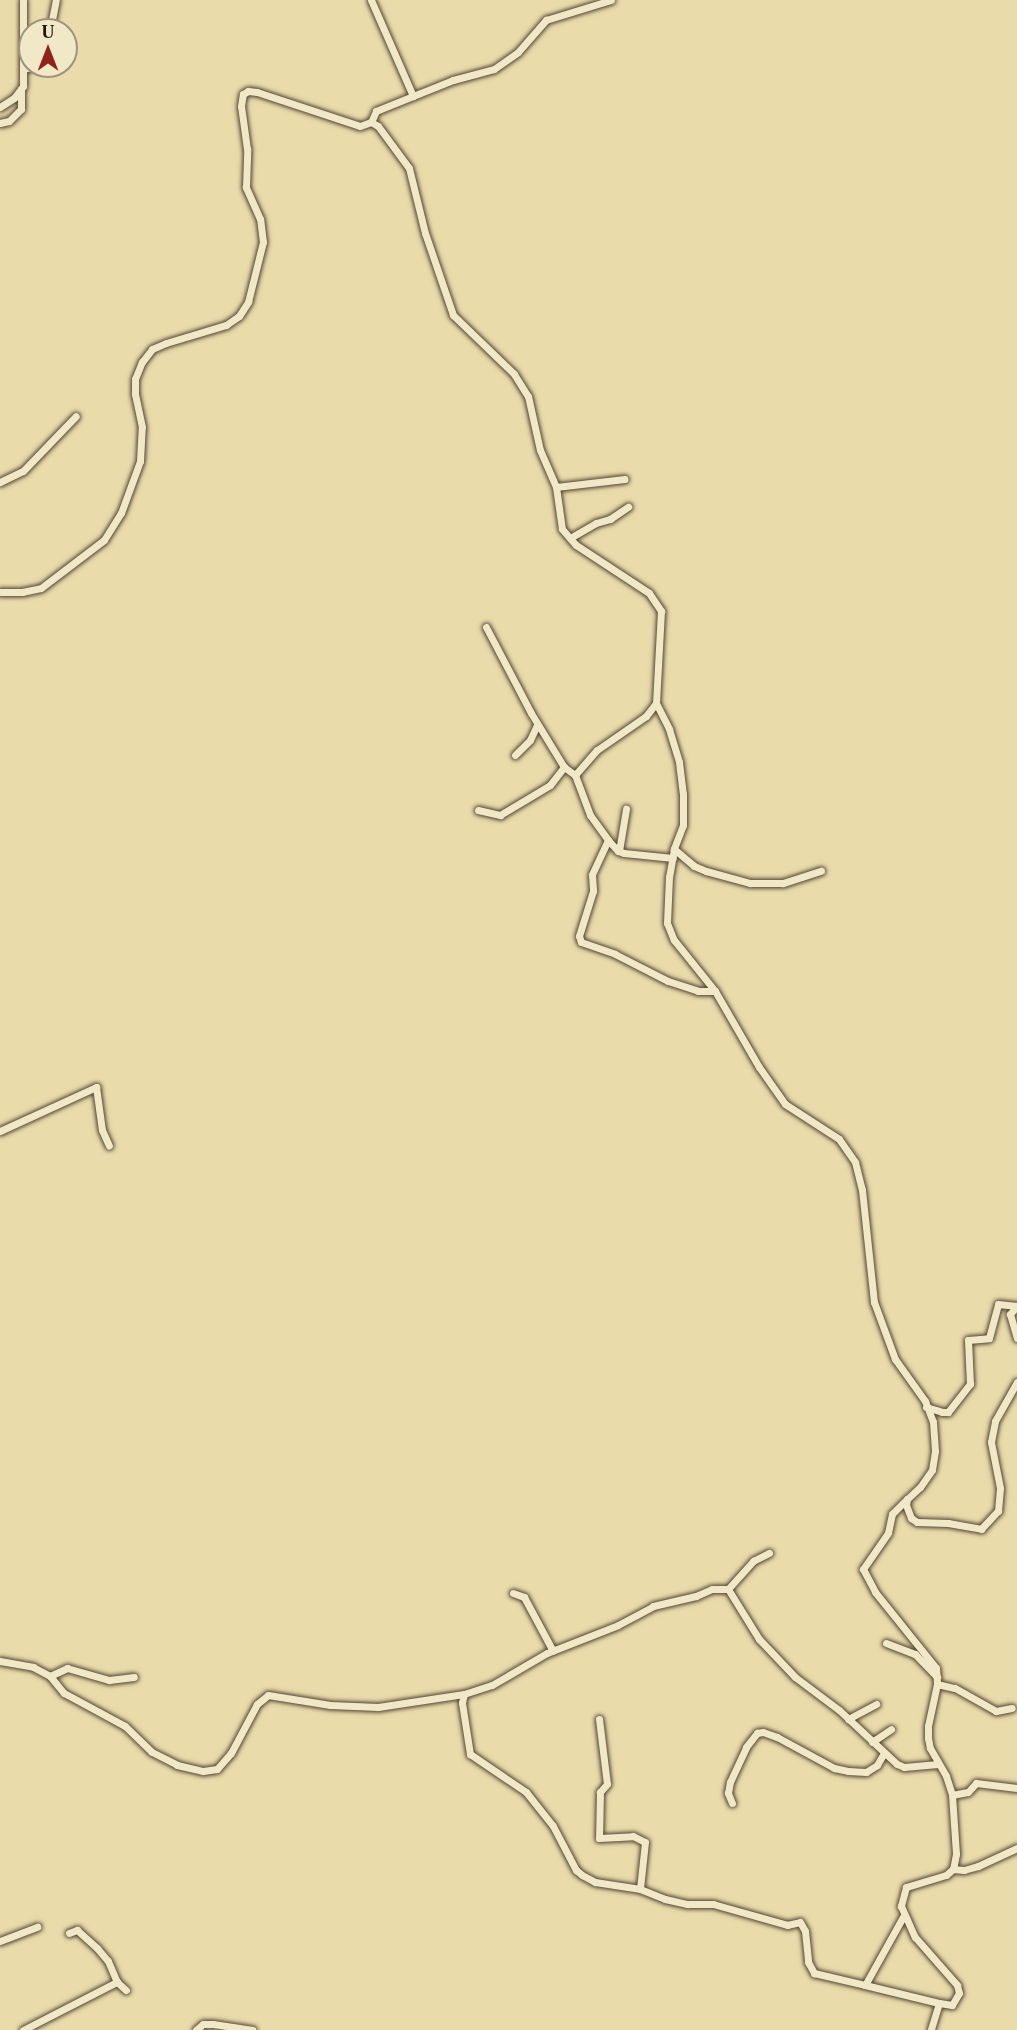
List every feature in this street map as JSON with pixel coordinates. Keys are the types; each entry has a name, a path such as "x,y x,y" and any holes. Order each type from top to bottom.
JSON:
{"street":[{"path":"22,0 23,18"},
{"path":"52,18 56,0"},
{"path":"371,0 413,96"},
{"path":"0,592 22,592 40,588 104,540 121,513 140,460 143,445 135,379 142,362 152,349 226,325 239,316 249,302 262,242 260,219 246,187 247,149 240,106 243,94 248,91 257,92 360,126 371,122 376,111 438,85 494,69 518,52 546,21 611,0"},
{"path":"0,123 9,121 21,109 23,78"},
{"path":"0,107 21,89"},
{"path":"371,122 378,126 409,168 425,233 453,315 514,374 528,396 540,450 556,488 558,516 562,529 570,538 656,600 661,610 656,703 669,729 682,775 683,825 674,849 668,901 669,929 674,940 715,991 759,1067 786,1104 839,1139 855,1162 862,1190 874,1302 895,1359 925,1401 933,1422 936,1451 932,1470 920,1487 892,1514 888,1533 865,1563 864,1573 875,1592 932,1661 937,1680 928,1726 930,1748 946,1776 952,1795 956,1854 953,1869 946,1875 906,1887 901,1906 915,1937 957,1985 958,1993 952,2005 814,1973 808,1962 805,1931 800,1922 787,1924 767,1921 713,1904 687,1904 664,1899 640,1889 595,1882 582,1875 576,1870 553,1826 526,1792 470,1754 467,1746 464,1694"},
{"path":"0,482 23,471 76,416"},
{"path":"556,488 625,479"},
{"path":"570,538 596,523 610,519 628,507"},
{"path":"486,627 537,725 564,768 575,776 590,815 608,840 620,851 673,858"},
{"path":"575,776 597,750 646,716 656,703"},
{"path":"514,755 530,740 537,725"},
{"path":"478,810 500,815 550,785 564,768"},
{"path":"620,851 625,826 623,815 626,809"},
{"path":"608,840 592,875 593,891 579,936 581,942 615,954 668,981 698,991 715,991"},
{"path":"674,849 694,866 750,883 783,883 821,871"},
{"path":"0,1131 96,1087 102,1130 109,1146"},
{"path":"926,1407 948,1412 963,1395 970,1384 971,1373 967,1342 990,1336 998,1304 1017,1306 1010,1314 1017,1338"},
{"path":"907,1499 906,1504 911,1518 917,1522 948,1523 976,1529 987,1525 1001,1506 991,1442 995,1421 1017,1382"},
{"path":"728,1590 753,1562 769,1553"},
{"path":"0,1661 33,1667 50,1676 64,1693 125,1726 152,1752 177,1766 203,1771 216,1769 231,1753 257,1704 268,1695 330,1705 378,1707 464,1694 492,1685 553,1650 618,1625 653,1606 696,1596 712,1589 728,1590"},
{"path":"728,1590 759,1639 795,1677 848,1719 884,1753 904,1767 938,1764"},
{"path":"513,1593 524,1597 553,1650"},
{"path":"886,1643 915,1654 937,1680 996,1711 1012,1708"},
{"path":"50,1676 67,1668 109,1680 134,1677"},
{"path":"848,1719 876,1704"},
{"path":"599,1719 607,1784 600,1792 599,1838 633,1836 645,1842 640,1889"},
{"path":"872,1743 891,1729"},
{"path":"732,1803 728,1793 730,1782 746,1747 757,1733 763,1732 777,1737 834,1768 848,1771 866,1772 877,1765 884,1753"},
{"path":"952,1795 968,1792 976,1783 1017,1788"},
{"path":"953,1869 964,1870 978,1866 1017,1848"},
{"path":"866,1985 904,1915"},
{"path":"0,1941 37,1927"},
{"path":"69,1932 77,1930 97,1947 108,1961 117,1982 126,1990"},
{"path":"23,2030 117,1982"},
{"path":"931,2030 939,2003"},
{"path":"195,2030 203,2024 253,2030"}]}
